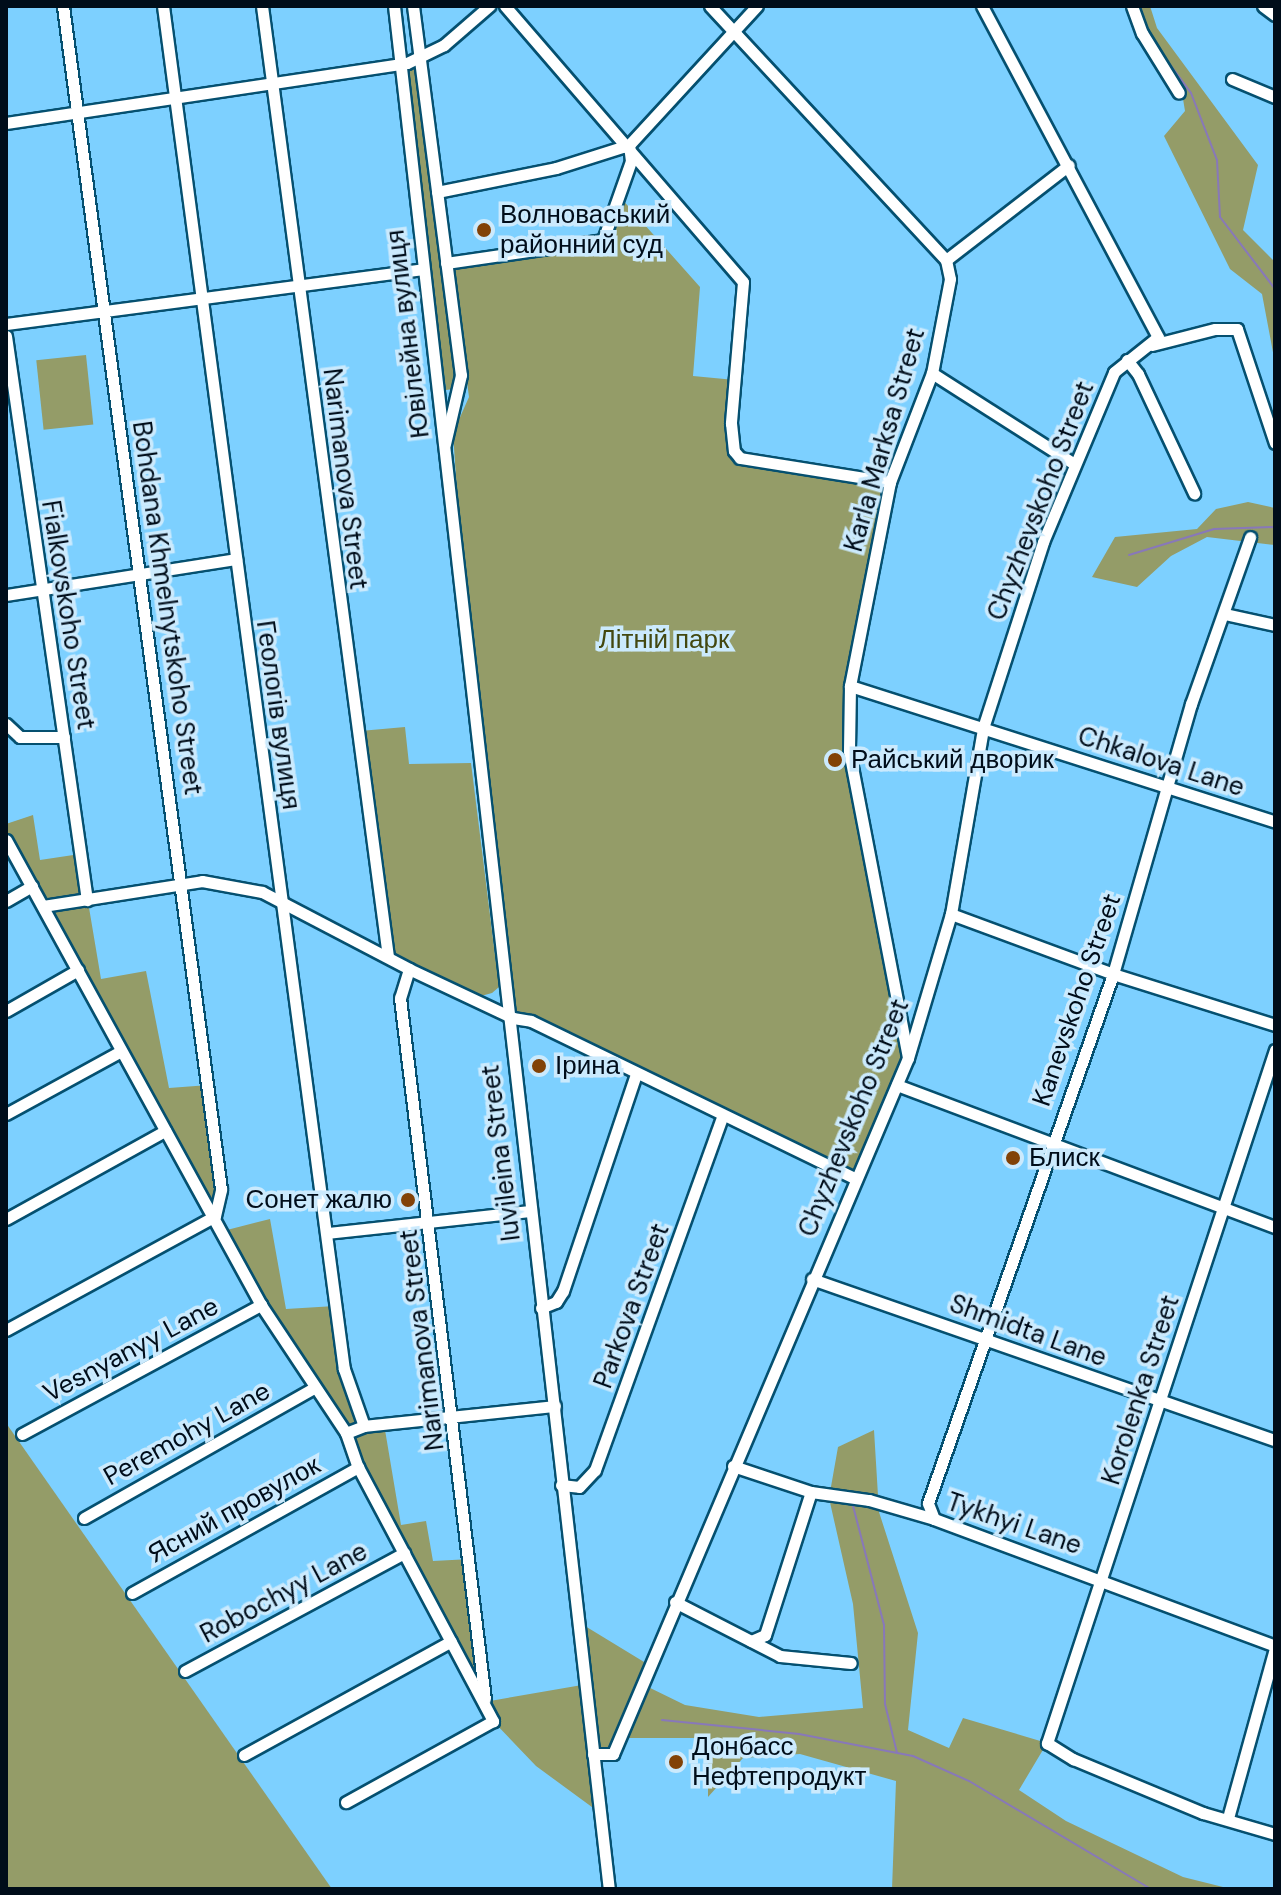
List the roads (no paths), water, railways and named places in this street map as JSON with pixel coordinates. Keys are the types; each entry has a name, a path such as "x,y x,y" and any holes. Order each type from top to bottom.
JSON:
{"street":[{"name":"Bohdana Khmelnytskoho Street","path":"63,6 138,576 184,885 221,1189 215,1216"},
{"name":"Геологів вулиця","path":"163,6 173,100 344,1369 364,1426"},
{"name":"Narimanova Street","path":"262,6 388,957"},
{"name":"Ювілейна вулиця","path":"394,6 403,64 421,269 444,449"},
{"name":"Ювілейна вулиця","path":"413,6 461,394 444,449"},
{"path":"6,123 272,86 403,64 444,45 489,6"},
{"path":"505,6 629,145 743,282 731,440 740,458 890,482"},
{"path":"710,6 946,260 1069,165"},
{"path":"437,192 556,168 629,145 757,6"},
{"path":"982,6 1157,328 1152,345"},
{"path":"1132,6 1179,93"},
{"path":"1263,6 1275,15"},
{"path":"1232,79 1275,97"},
{"path":"446,263 603,240 631,161 629,145"},
{"name":"Karla Marksa Street","path":"908,1058 849,751 850,686 890,482 932,373 950,279 946,260"},
{"path":"6,324 421,269"},
{"name":"Chyzhevskoho Street","path":"593,1754 613,1754 854,1178 908,1058 951,914 983,728 1073,463 1114,372 1152,345 1215,329 1237,329 1275,443"},
{"name":"Fialkovskoho Street","path":"6,336 87,900"},
{"path":"1127,360 1138,374 1194,493"},
{"path":"932,373 1073,463"},
{"path":"435,391 449,403 461,394"},
{"name":"Iuvileina Street","path":"444,449 609,1889"},
{"name":"Kanevskoho Street","path":"934,1519 928,1503 982,1337 1113,974 1191,704 1250,537"},
{"path":"6,595 236,559"},
{"path":"1225,614 1275,625"},
{"name":"Chkalova Lane","path":"850,686 1275,822"},
{"path":"6,724 20,737 64,737"},
{"path":"6,840 165,1131 215,1216 261,1305 312,1389 346,1433 358,1467 493,1721 346,1802"},
{"path":"43,906 184,885 234,884 281,901 409,969 507,1015 531,1021 722,1117 854,1178"},
{"path":"6,901 32,886"},
{"path":"951,914 1113,974 1275,1025"},
{"name":"Narimanova Street","path":"409,969 400,998 430,1221 486,1707"},
{"path":"6,1011 78,970"},
{"name":"Korolenka Street","path":"1228,1818 1073,1759 1047,1743 1275,1050"},
{"path":"6,1114 121,1051"},
{"path":"541,1308 556,1302 563,1291 636,1074"},
{"path":"897,1085 1275,1227"},
{"name":"Parkova Street","path":"561,1485 579,1487 595,1470 722,1117"},
{"path":"6,1219 165,1131"},
{"path":"327,1233 529,1211"},
{"path":"6,1330 215,1216"},
{"name":"Shmidta Lane","path":"812,1279 1275,1440"},
{"name":"Vesnyanyy Lane","path":"22,1434 261,1305"},
{"name":"Peremohy Lane","path":"84,1518 312,1389"},
{"path":"346,1433 364,1426 555,1406"},
{"name":"Tykhyi Lane","path":"733,1466 811,1492 869,1500 934,1519 1102,1578 1275,1648"},
{"name":"Ясний провулок","path":"132,1593 358,1467"},
{"path":"751,1641 765,1635 811,1492"},
{"name":"Robochyy Lane","path":"185,1671 404,1553"},
{"path":"675,1602 751,1641 797,1660 851,1663"},
{"path":"244,1755 451,1641"},
{"path":"1275,1648 1228,1818 1275,1834"}],"waterway":[{"path":"1140,6 1149,35"},
{"path":"1157,47 1191,93 1217,160 1220,217 1275,289"},
{"path":"1129,555 1214,529 1275,527"},
{"path":"852,1502 884,1625 885,1704 897,1753"},
{"path":"662,1720 799,1734 913,1756 969,1781 1151,1889"}],"place":[{"name":"Волноваський районний суд","path":"484,230"},
{"name":"Райський дворик","path":"835,760"},
{"name":"Ірина","path":"539,1066"},
{"name":"Блиск","path":"1013,1158"},
{"name":"Сонет жалю","path":"408,1200"},
{"name":"Донбасс Нефтепродукт","path":"676,1762"}],"park label":[{"name":"Літній парк","path":"664,640"}]}
